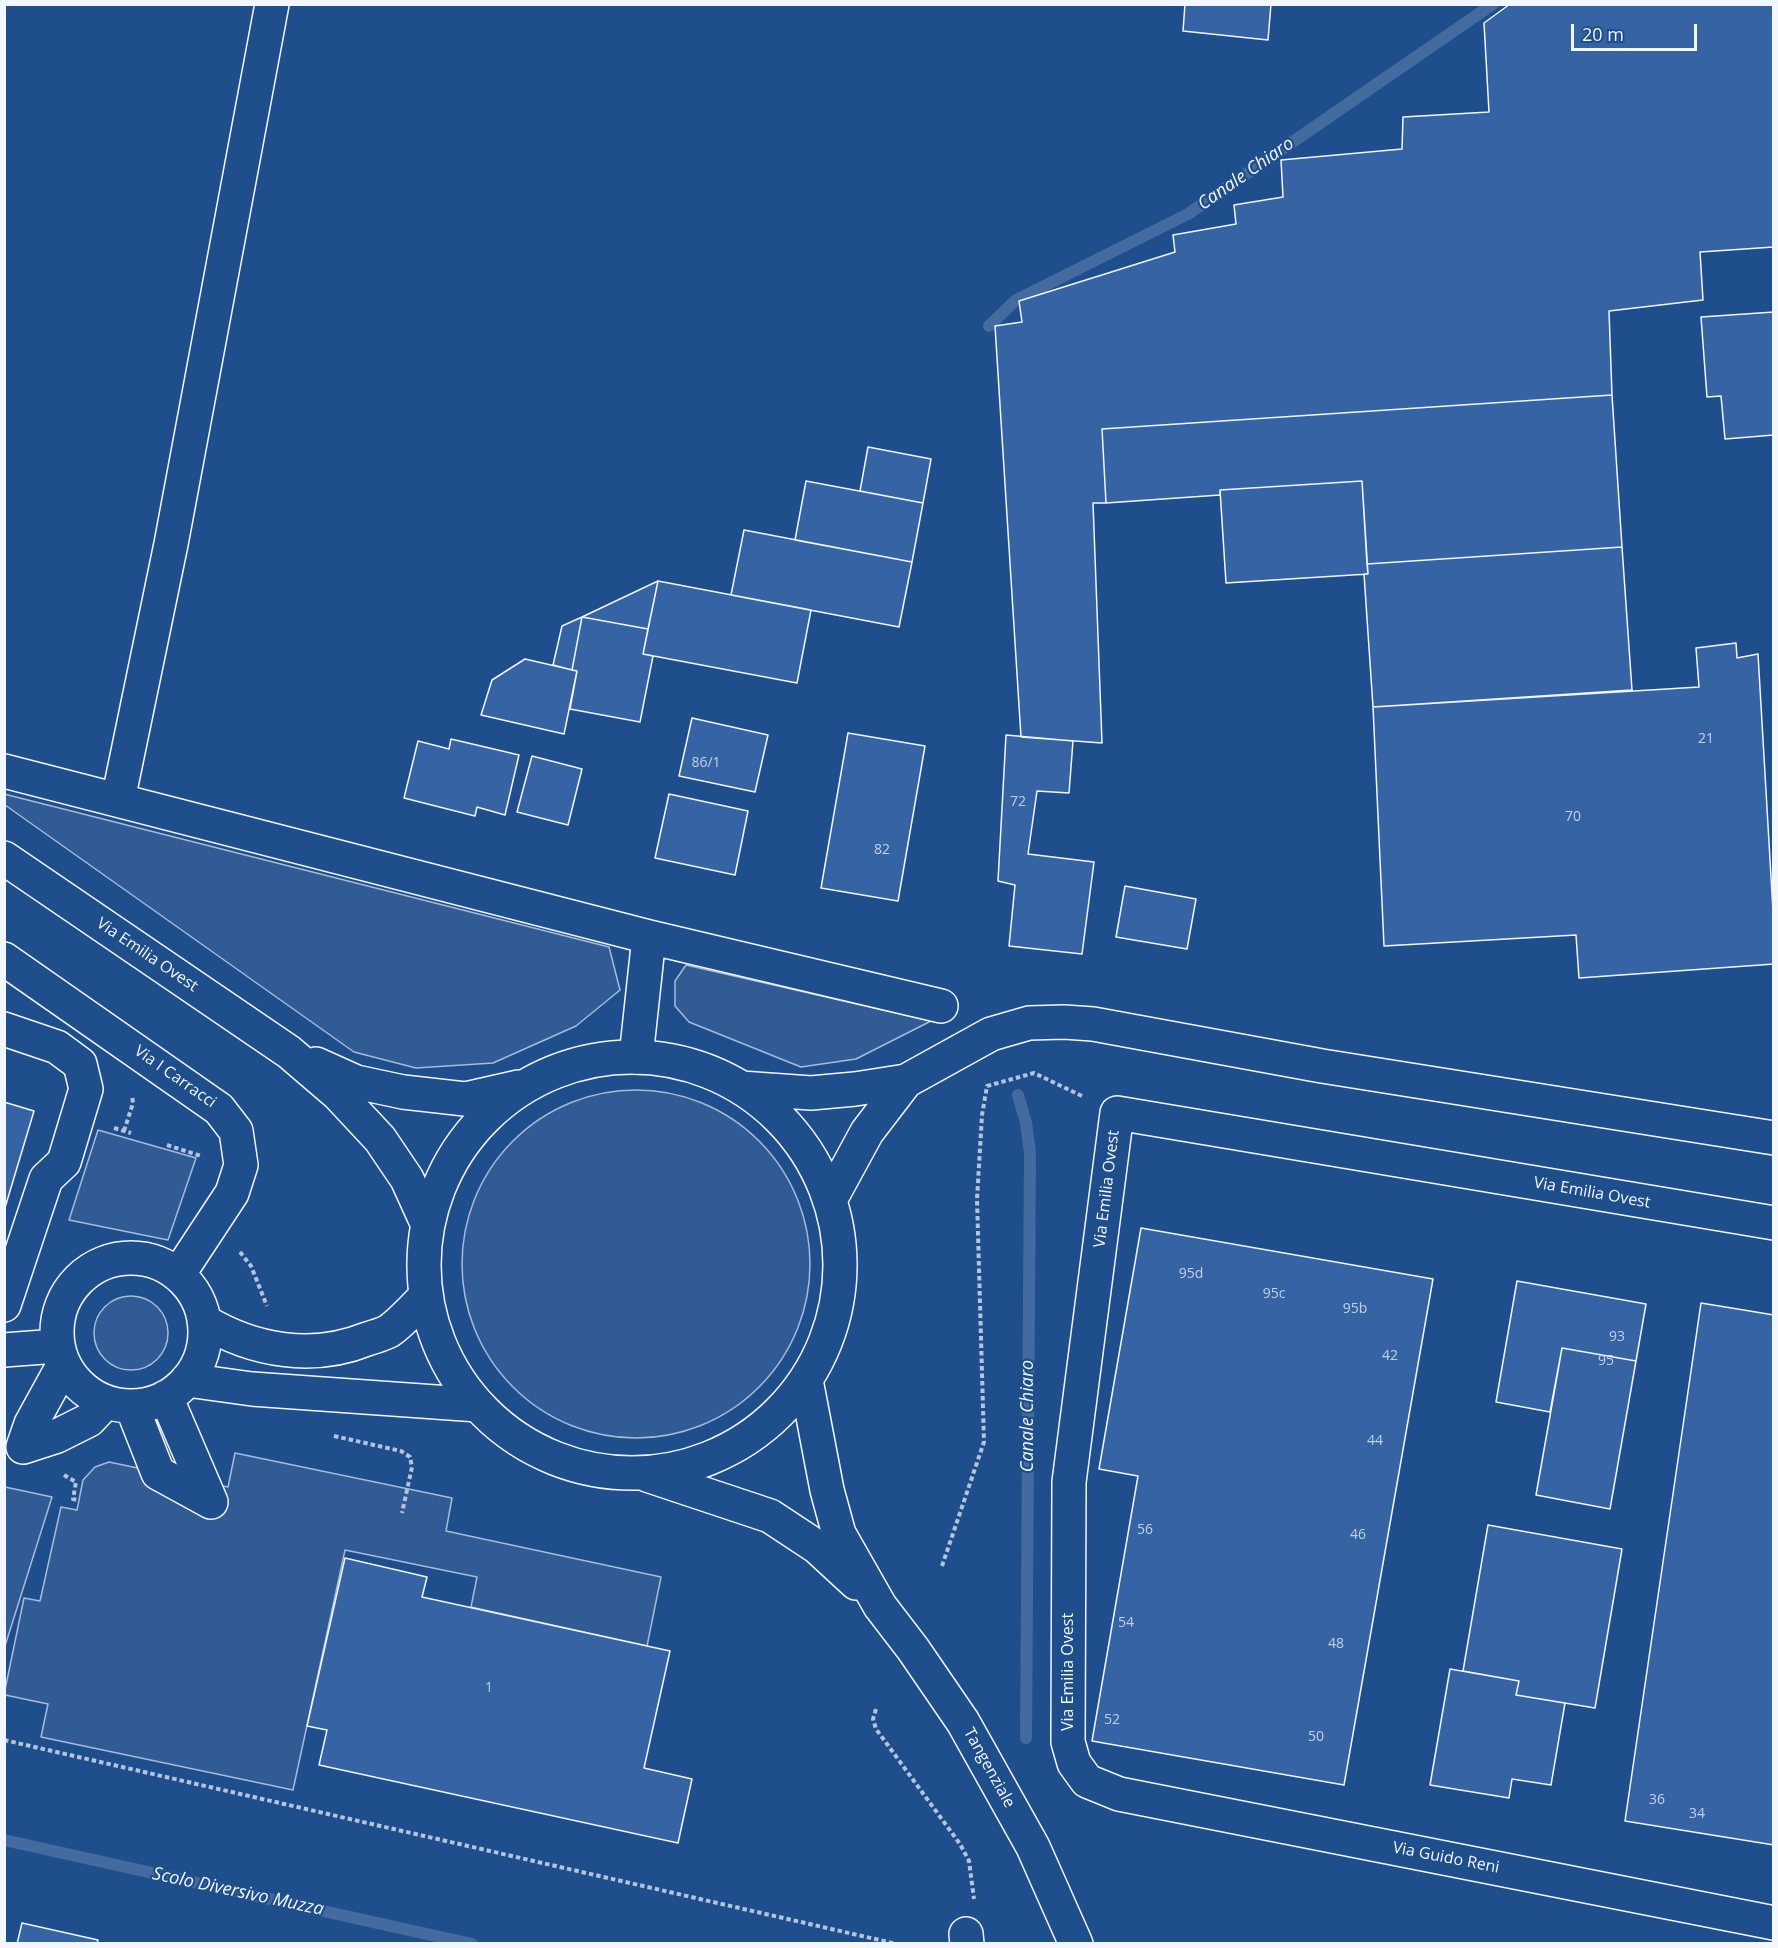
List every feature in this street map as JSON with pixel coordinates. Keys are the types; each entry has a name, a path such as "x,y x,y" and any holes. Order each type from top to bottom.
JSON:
{"main road":[{"path":"118,800 171,544 272,4"},
{"path":"4,771 649,937 942,1006"},
{"name":"Via Emilia Ovest","path":"4,858 289,1052 338,1094 380,1139 407,1179 427,1223"},
{"path":"636,1057 649,937"},
{"name":"Via I Carracci","path":"4,959 219,1108 236,1131 241,1165 232,1193 178,1275"},
{"path":"741,1088 811,1092 855,1089 906,1081 991,1034 1029,1023 1064,1022 1093,1024 1322,1066 1773,1138"},
{"path":"4,1029 57,1047 80,1064 86,1089 64,1162 46,1179 4,1305"},
{"name":"Via Emilia Ovest","path":"289,1052 356,1082 403,1092 465,1099 526,1086"},
{"path":"636,1057 673,1061 708,1071 741,1088 771,1110 796,1136 816,1167 830,1200 839,1246 838,1292 827,1338 806,1380 774,1417 735,1446 690,1465 642,1474 585,1469 532,1449 486,1415 451,1371 431,1324 423,1273 427,1223 437,1190 453,1159 473,1130 498,1106 526,1086 561,1070 589,1062 636,1057"},
{"path":"830,1200 867,1132 906,1081"},
{"name":"Via Emilia Ovest","path":"1119,1794 1087,1781 1074,1763 1068,1742 1070,1482 1117,1113 1773,1223"},
{"path":"61,1355 23,1447 57,1436 119,1404 157,1401 193,1373 203,1352 204,1321 201,1305 189,1285 172,1269 151,1260 128,1257 104,1262 82,1275 65,1295 57,1320 61,1355 66,1370 84,1390 119,1404 158,1473 211,1502 176,1388"},
{"path":"204,1321 225,1333 265,1347 309,1352 350,1346 389,1330 426,1296"},
{"path":"4,1350 61,1355"},
{"name":"Tangenziale","path":"806,1380 827,1490 839,1534 880,1606 913,1649 963,1722 1033,1847 1076,1944"},
{"path":"176,1388 252,1389 478,1405"},
{"name":"Tangenziale","path":"642,1474 770,1516 817,1547 880,1606"},
{"name":"Via Guido Reni","path":"1119,1794 1773,1923"}],"path":[{"path":"942,1566 984,1442 976,1199 982,1115 987,1086 1034,1072 1117,1113"},
{"path":"167,1145 204,1157"},
{"path":"238,1250 251,1266 268,1309"},
{"path":"323,1434 401,1451 410,1457 412,1467 402,1513"},
{"path":"56,1473 76,1482 72,1499 77,1500"},
{"path":"876,1709 873,1719 876,1729 960,1844 969,1861 974,1888 974,1913 967,1939"},
{"path":"4,1740 897,1944"}],"shaded area":[{"path":"4,794 609,947 620,990 576,1026 493,1063 416,1068 354,1052 5,805"},
{"path":"686,965 931,1021 856,1059 801,1067 689,1022 675,1006 675,981"},
{"path":"619,1090 653,1090 687,1097 718,1110 747,1129 771,1153 790,1182 803,1213 810,1247 810,1281 803,1315 790,1346 771,1375 747,1399 718,1418 687,1431 653,1438 619,1438 585,1431 554,1418 525,1399 501,1375 482,1346 469,1315 462,1281 462,1247 469,1213 482,1182 501,1153 525,1129 554,1110 585,1097"},
{"path":"98,1130 196,1158 168,1240 69,1220"},
{"path":"131,1296 152,1302 162,1312 168,1333 162,1354 152,1364 131,1370 110,1364 100,1354 94,1333 100,1312 110,1302"},
{"path":"235,1453 452,1498 446,1531 661,1577 647,1646 471,1607 477,1577 345,1550 293,1790 41,1737 48,1704 5,1695 5,1690 24,1598 40,1601 61,1507 77,1510 83,1480 95,1467 109,1462 228,1487"},
{"path":"4,1487 52,1497 5,1646"}],"building":[{"path":"1185,4 1271,4 1268,40 1183,31"},
{"path":"1510,4 1774,4 1774,247 1700,252 1703,300 1609,311 1612,395 1102,429 1106,503 1093,503 1102,743 1021,737 995,326 1022,322 1019,301 1175,252 1173,235 1236,224 1234,205 1283,197 1281,160 1402,149 1403,117 1489,112 1484,23"},
{"path":"1774,312 1774,435 1725,439 1721,396 1707,397 1701,317"},
{"path":"1612,395 1622,547 1367,564 1362,481 1220,490 1220,495 1106,503 1102,429"},
{"path":"868,447 931,459 923,503 860,491"},
{"path":"806,481 923,503 912,562 795,540"},
{"path":"1362,481 1368,574 1226,583 1220,490"},
{"path":"744,530 912,562 899,627 731,595"},
{"path":"1622,547 1632,690 1373,707 1364,574 1368,574 1367,564"},
{"path":"658,581 648,629 582,617"},
{"path":"658,581 811,610 797,683 643,654"},
{"path":"582,617 648,629 643,654 653,656 640,722 570,709 577,671 572,670"},
{"path":"582,617 572,670 553,665 562,626"},
{"path":"1736,643 1737,658 1758,654 1774,928 1774,964 1579,978 1576,935 1384,946 1373,707 1699,687 1696,648"},
{"path":"525,659 577,671 564,734 481,715 492,680"},
{"path":"692,718 768,735 755,792 679,776"},
{"path":"848,733 925,746 898,901 821,888"},
{"path":"1006,735 1073,741 1069,793 1037,791 1028,854 1094,862 1082,954 1009,946 1015,885 998,881"},
{"path":"451,739 519,755 505,815 477,807 475,816 404,798 418,741 449,749"},
{"path":"532,756 582,769 568,825 517,812"},
{"path":"669,794 748,811 735,875 655,858"},
{"path":"1125,886 1196,899 1187,949 1116,937"},
{"path":"4,1102 34,1111 4,1211"},
{"path":"1141,1228 1433,1279 1344,1785 1092,1741 1138,1476 1099,1469"},
{"path":"1517,1281 1646,1304 1636,1361 1562,1348 1550,1412 1496,1402"},
{"path":"1701,1303 1774,1315 1774,1845 1625,1821"},
{"path":"1562,1348 1636,1361 1610,1509 1536,1495"},
{"path":"1488,1525 1622,1549 1595,1708 1516,1695 1519,1681 1463,1671"},
{"path":"345,1558 427,1577 422,1597 670,1651 644,1768 692,1779 678,1843 319,1765 327,1730 307,1726"},
{"path":"1450,1669 1519,1681 1516,1695 1565,1703 1551,1785 1512,1779 1509,1798 1430,1785"},
{"path":"22,1923 98,1940 97,1944 17,1944"}],"waterway":[{"name":"Canale Chiaro","path":"989,326 1016,300 1188,214 1493,4"},
{"name":"Canale Chiaro","path":"1018,1095 1026,1123 1030,1153 1026,1738"},
{"name":"Scolo Diversivo Muzza","path":"4,1840 472,1944"}]}
